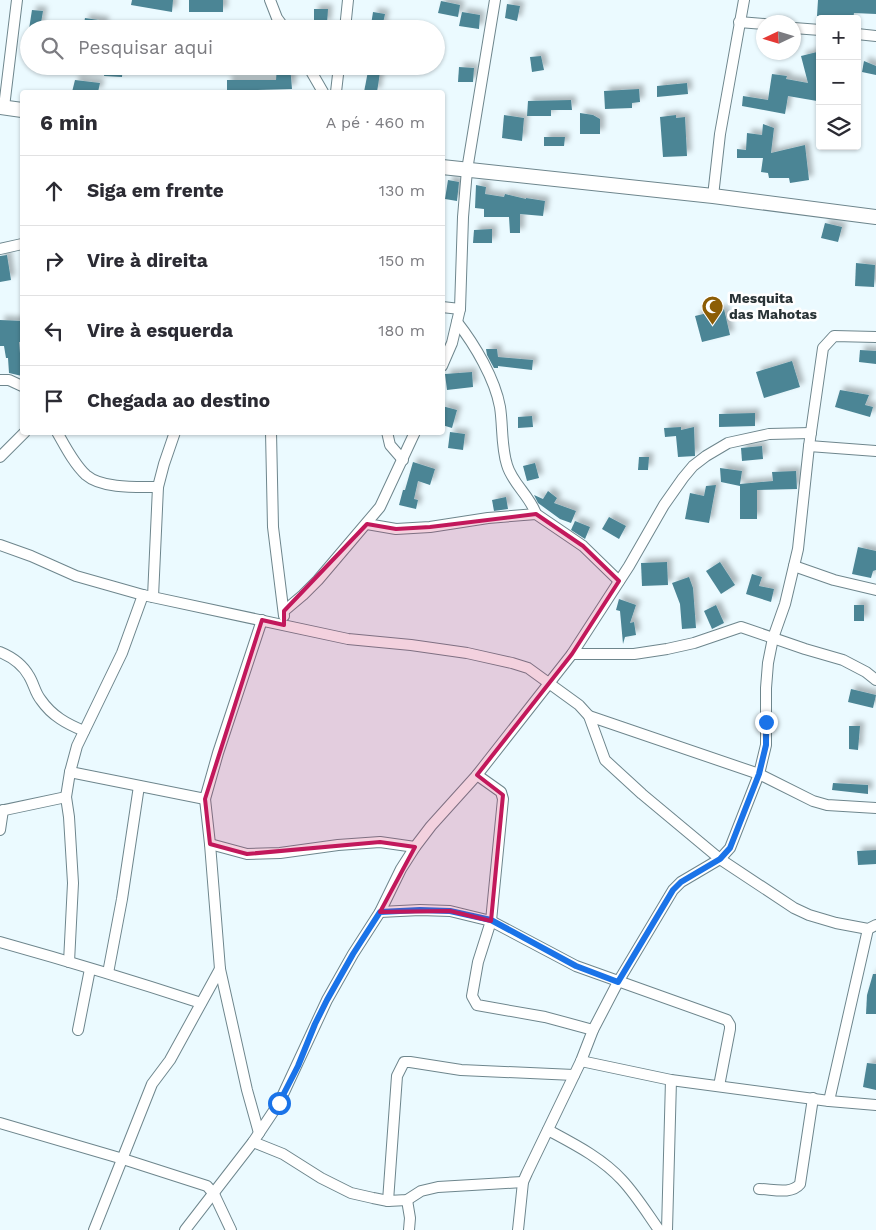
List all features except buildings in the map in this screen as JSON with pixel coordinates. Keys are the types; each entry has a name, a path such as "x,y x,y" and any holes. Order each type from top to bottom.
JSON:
{"street":[{"path":"18,0 2,107 20,110"},
{"path":"270,0 278,20"},
{"path":"346,20 348,0"},
{"path":"445,359 452,342 460,309 463,217 468,170 495,0"},
{"path":"713,196 720,134 744,0"},
{"path":"739,22 756,23"},
{"path":"801,29 816,30"},
{"path":"861,34 876,36"},
{"path":"314,75 323,90"},
{"path":"336,90 339,75"},
{"path":"445,167 713,196 876,217"},
{"path":"0,248 20,244"},
{"path":"445,307 460,309"},
{"path":"457,322 470,338 491,380 500,407 503,449 507,467 516,483 534,508 536,514 583,546 619,581"},
{"path":"518,1230 523,1182 581,1061 593,1030 618,982 673,890 681,882 720,859 730,848 759,774 766,745 768,663 773,638 785,604 794,566 823,348 834,336 876,337"},
{"path":"0,380 9,380 20,385"},
{"path":"185,1230 256,1138 279,1103 298,1066 327,1000 380,912 401,869 415,847 477,774 572,654 619,581 664,505 693,466 728,443 769,434 811,433"},
{"path":"0,457 21,435"},
{"path":"59,435 87,476 101,483 120,486 158,487"},
{"path":"69,962 73,883 66,797 70,772 77,746 148,596 158,487 174,435"},
{"path":"271,435 273,527 284,611 284,625"},
{"path":"388,435 390,445 403,460"},
{"path":"284,611 303,596 380,507 414,435"},
{"path":"809,446 876,451"},
{"path":"367,524 396,528 430,527 488,518 536,514"},
{"path":"0,546 30,556 76,576 148,596 348,639 467,653 528,668 549,682 579,705 589,716 605,760 648,800 720,859 794,908 836,923 872,927 829,1101"},
{"path":"794,566 834,580 876,590"},
{"path":"262,620 218,753 205,799 220,969 256,1138 321,1178 352,1192 388,1201 407,1200 421,1191 438,1187 523,1182"},
{"path":"572,654 634,654 667,649 694,643 741,627 842,660 866,672 876,680"},
{"path":"0,652 19,663 30,676 34,690 41,701 54,715 84,731"},
{"path":"589,716 759,774 813,801 827,805 876,808"},
{"path":"70,772 205,799"},
{"path":"477,774 503,795 491,920 478,962 472,996 477,1005 545,1017 593,1030"},
{"path":"108,973 122,900 139,786"},
{"path":"0,830 1,811 66,797"},
{"path":"210,844 247,854 280,854 338,845 380,842 415,847"},
{"path":"380,912 450,911 491,920 576,966 727,1020 730,1029 719,1086"},
{"path":"0,942 108,973 201,1003"},
{"path":"78,1030 90,969"},
{"path":"94,1230 152,1084 170,1060 220,969"},
{"path":"581,1061 671,1080 829,1101 876,1105"},
{"path":"388,1201 397,1076 404,1062 461,1070 574,1075"},
{"path":"666,1230 671,1080"},
{"path":"759,1189 790,1190 797,1188 800,1184 813,1098"},
{"path":"0,1123 124,1158 207,1186 214,1194 231,1230"},
{"path":"548,1130 582,1148 607,1166 622,1180 659,1230"},
{"path":"407,1200 410,1218 409,1230"}],"highlighted area":[{"path":"536,514 583,546 619,581 572,654 477,775 503,795 491,921 450,911 380,912 415,847 380,842 247,854 210,844 205,799 262,620 284,625 284,611 367,524 396,529 430,527"}],"place":[{"name":"Mesquita das Mahotas","path":"713,325"}],"route":[{"path":"279,1103 298,1066 327,1000 380,912 450,911 491,920 576,966 618,982 673,890 681,882 720,859 730,848 759,774 766,745 766,722"}]}
